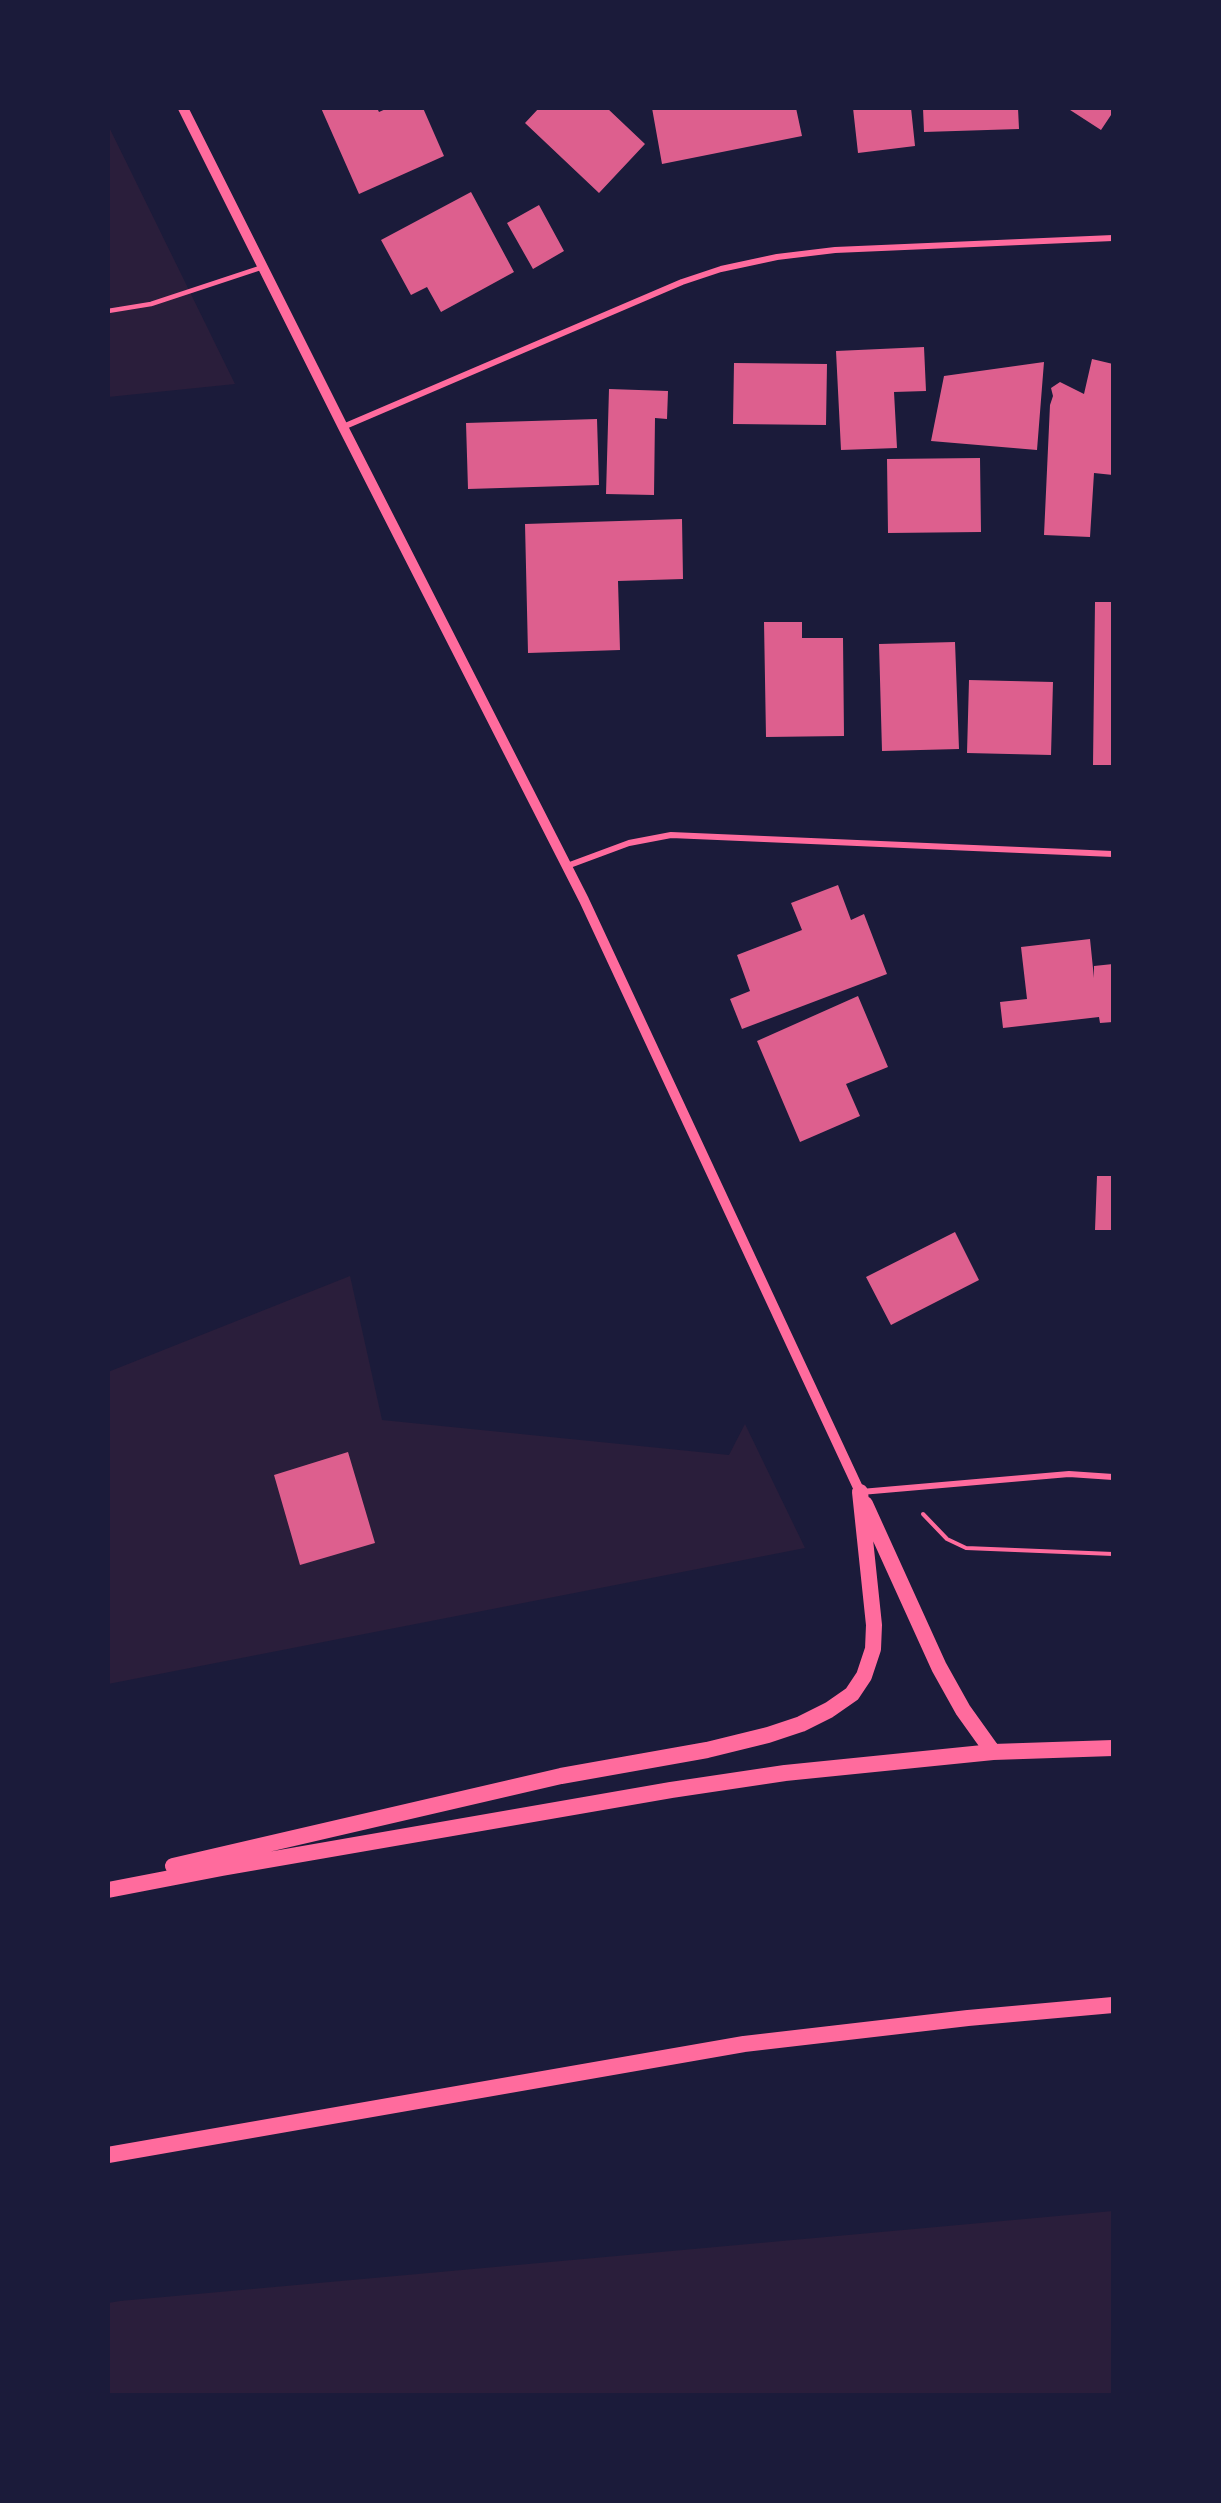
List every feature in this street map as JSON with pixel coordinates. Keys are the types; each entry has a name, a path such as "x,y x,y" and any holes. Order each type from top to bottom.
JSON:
{"highway":[{"path":"860,1492 939,1667 963,1710 993,1752"},
{"path":"108,1881 561,1776 707,1750 768,1735 810,1719 852,1694 864,1676 873,1649 874,1625 860,1492"},
{"path":"108,1890 671,1790 785,1773 993,1752 1113,1748"},
{"path":"108,2155 744,2043 1113,2006"}],"street":[{"path":"183,108 567,866 860,1492 1069,1474 1113,1476"},
{"path":"343,427 682,282 721,269 777,257 836,250 1113,238"},
{"path":"567,866 629,843 671,835 1113,854"}],"lane":[{"path":"108,311 151,304 263,267"}],"path":[{"path":"903,1488 931,1524 947,1539 966,1548 1113,1554"}],"shaded area":[{"path":"108,125 235,384 108,397"},
{"path":"350,1276 382,1420 729,1455 745,1424 805,1548 108,1684 108,1372"},
{"path":"1113,2211 1113,2395 108,2395 108,2303"}],"building":[{"path":"321,108 377,108 379,112 388,108 423,108 444,156 359,194"},
{"path":"539,108 607,108 645,144 599,193 525,123"},
{"path":"652,108 796,108 802,136 662,164"},
{"path":"853,108 911,108 915,146 858,153"},
{"path":"923,108 1018,108 1019,129 924,132"},
{"path":"1067,108 1113,108 1113,112 1101,130"},
{"path":"471,192 514,272 441,312 427,287 411,295 381,240"},
{"path":"539,205 564,251 533,269 507,223"},
{"path":"924,347 926,391 894,392 897,448 841,450 836,351"},
{"path":"1092,359 1113,364 1113,475 1094,473 1090,537 1044,535 1050,405 1053,396 1051,388 1060,382 1084,394"},
{"path":"1044,362 1037,450 931,441 944,376"},
{"path":"734,363 827,364 826,425 733,424"},
{"path":"609,389 668,391 667,419 655,418 654,495 606,494"},
{"path":"597,419 599,485 468,489 466,423"},
{"path":"980,458 981,532 888,533 887,459"},
{"path":"682,519 683,579 618,581 620,650 528,653 525,524"},
{"path":"1095,602 1113,602 1113,765 1093,765"},
{"path":"764,622 802,622 802,638 843,638 844,736 766,737"},
{"path":"955,642 959,749 882,751 879,644"},
{"path":"969,680 1053,682 1051,755 967,753"},
{"path":"838,885 851,920 864,914 887,974 742,1029 730,999 750,991 737,955 802,930 791,903"},
{"path":"1090,939 1094,978 1094,966 1113,964 1113,1022 1100,1023 1099,1017 1003,1028 1000,1002 1027,999 1021,947"},
{"path":"858,996 888,1067 846,1084 860,1116 800,1142 757,1041"},
{"path":"1097,1176 1113,1176 1113,1230 1095,1230"},
{"path":"955,1232 979,1280 891,1325 866,1277"},
{"path":"348,1452 375,1543 300,1565 274,1475"}]}
